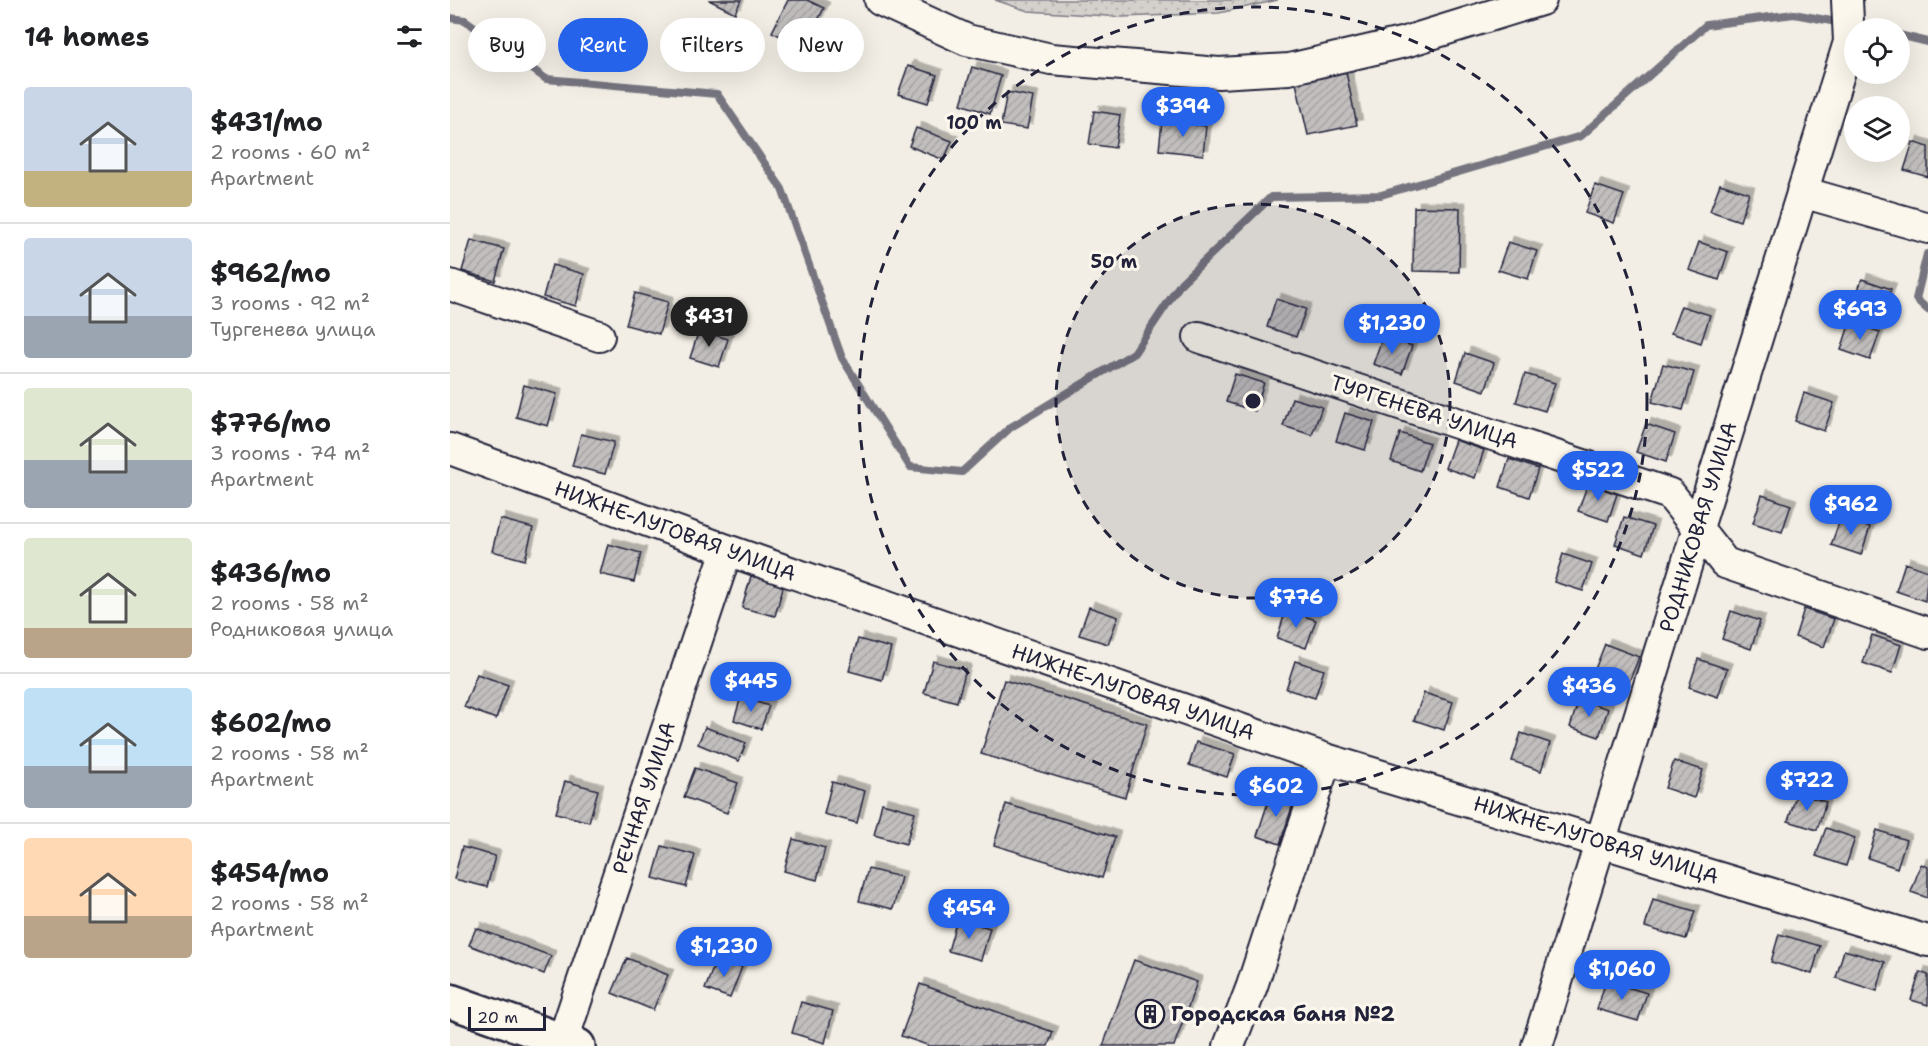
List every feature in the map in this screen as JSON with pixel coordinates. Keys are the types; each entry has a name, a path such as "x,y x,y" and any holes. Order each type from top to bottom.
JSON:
{"main road":[{"path":"450,1001 567,1044"}],"street":[{"path":"880,0 967,40 1052,59 1219,73 1289,69 1405,42 1541,0"},
{"name":"РОДНИКОВАЯ УЛИЦА","path":"1537,1046 1849,42 1847,3"},
{"path":"1802,192 1928,228"},
{"path":"450,285 598,336"},
{"name":"ТУРГЕНЕВА УЛИЦА","path":"1199,337 1670,494 1725,564 1928,633"},
{"name":"НИЖНЕ-ЛУГОВАЯ УЛИЦА","path":"450,449 727,550 1326,759 1928,941"},
{"name":"РЕЧНАЯ УЛИЦА","path":"567,1044 727,550"},
{"path":"1229,1046 1252,986 1326,759"}],"shaded area":[{"path":"995,0 1278,0 1219,13 1123,17 1028,11"}],"building":[{"path":"709,0 741,0 735,13"},
{"path":"788,0 807,0 824,8 819,18 779,18"},
{"path":"777,22 777,34 772,32"},
{"path":"908,66 937,75 928,103 898,94"},
{"path":"972,67 1001,76 990,114 961,104"},
{"path":"1346,72 1357,125 1308,135 1296,83"},
{"path":"1007,92 1033,97 1027,129 1001,125"},
{"path":"1094,111 1120,115 1115,148 1089,144"},
{"path":"1162,121 1206,126 1203,155 1159,150"},
{"path":"916,128 952,141 944,160 909,146"},
{"path":"1913,142 1928,147 1928,177 1904,170 1907,162 1910,162"},
{"path":"1720,184 1749,193 1740,221 1710,211"},
{"path":"1595,185 1624,195 1614,223 1585,213"},
{"path":"1414,207 1460,208 1459,272 1413,271"},
{"path":"471,240 504,249 495,281 462,271"},
{"path":"1508,242 1537,251 1528,279 1498,270"},
{"path":"1699,242 1728,252 1719,280 1689,270"},
{"path":"552,265 584,274 576,306 543,297"},
{"path":"1862,279 1891,289 1881,317 1852,307"},
{"path":"635,293 668,302 659,334 626,325"},
{"path":"1276,299 1306,309 1296,337 1267,327"},
{"path":"1681,306 1710,315 1701,343 1671,333"},
{"path":"1850,322 1880,332 1870,360 1841,350"},
{"path":"699,330 728,339 719,367 690,358"},
{"path":"1383,336 1412,346 1402,374 1373,364"},
{"path":"1465,353 1494,363 1485,391 1456,381"},
{"path":"1663,364 1694,372 1683,410 1652,402"},
{"path":"1235,374 1264,383 1255,411 1226,402"},
{"path":"1525,374 1555,383 1545,411 1516,402"},
{"path":"524,385 557,394 548,426 516,417"},
{"path":"1804,393 1834,403 1824,431 1795,421"},
{"path":"1292,398 1322,407 1312,435 1283,426"},
{"path":"1345,413 1374,422 1365,450 1336,441"},
{"path":"1646,424 1675,434 1666,462 1636,452"},
{"path":"1400,433 1429,443 1420,471 1391,461"},
{"path":"581,434 614,442 605,474 572,466"},
{"path":"1455,440 1484,450 1475,478 1445,468"},
{"path":"1509,459 1538,469 1529,497 1500,487"},
{"path":"1588,483 1617,494 1608,521 1578,511"},
{"path":"1762,495 1791,505 1782,532 1753,523"},
{"path":"1624,517 1653,526 1644,554 1615,544"},
{"path":"1841,517 1870,527 1861,555 1831,545"},
{"path":"500,519 533,528 525,560 492,551"},
{"path":"608,544 641,553 634,582 600,574"},
{"path":"1563,554 1592,564 1583,591 1554,582"},
{"path":"1905,563 1928,571 1925,601 1896,591"},
{"path":"751,576 784,584 775,616 742,608"},
{"path":"1089,607 1118,617 1108,644 1079,635"},
{"path":"1804,609 1834,619 1824,647 1795,637"},
{"path":"1286,610 1316,620 1306,648 1277,638"},
{"path":"1731,611 1760,621 1751,649 1722,639"},
{"path":"1872,635 1901,645 1892,673 1863,663"},
{"path":"858,639 891,648 882,680 849,671"},
{"path":"1605,644 1639,657 1629,682 1595,669"},
{"path":"1698,659 1727,669 1718,697 1689,687"},
{"path":"933,661 966,670 957,702 924,693"},
{"path":"1295,661 1324,670 1315,698 1286,689"},
{"path":"477,674 508,685 496,719 464,707"},
{"path":"1004,680 1147,724 1125,797 981,754"},
{"path":"1424,693 1453,702 1444,730 1414,720"},
{"path":"741,697 769,706 761,729 734,720"},
{"path":"1579,699 1608,709 1599,737 1570,727"},
{"path":"705,727 746,743 739,761 698,744"},
{"path":"1521,733 1550,743 1541,771 1512,761"},
{"path":"1196,742 1235,754 1227,777 1189,765"},
{"path":"1674,761 1703,770 1694,798 1665,788"},
{"path":"695,768 738,783 727,813 684,797"},
{"path":"565,781 598,790 589,822 556,813"},
{"path":"832,782 865,791 857,823 824,814"},
{"path":"1271,793 1294,801 1280,844 1257,836"},
{"path":"1797,793 1826,802 1817,830 1788,821"},
{"path":"882,803 915,812 906,844 874,835"},
{"path":"1006,804 1115,837 1102,878 994,845"},
{"path":"1826,828 1855,838 1846,866 1816,856"},
{"path":"1877,830 1906,840 1897,868 1868,858"},
{"path":"793,839 825,848 817,880 784,871"},
{"path":"662,846 695,855 686,887 653,878"},
{"path":"462,847 495,856 487,887 454,879"},
{"path":"1921,864 1928,867 1928,898 1911,892"},
{"path":"868,869 901,877 893,909 859,901"},
{"path":"1653,899 1695,911 1686,939 1645,927"},
{"path":"957,919 990,928 981,960 948,951"},
{"path":"476,928 551,956 544,974 469,945"},
{"path":"1779,934 1820,946 1812,974 1771,962"},
{"path":"1844,950 1885,962 1877,991 1836,978"},
{"path":"627,958 668,975 653,1010 612,993"},
{"path":"717,958 742,967 730,998 705,989"},
{"name":"Городская баня №2","path":"1134,960 1197,982 1174,1046 1103,1046"},
{"path":"1920,972 1928,975 1928,1005 1911,1000"},
{"path":"1606,981 1647,993 1638,1021 1597,1009"},
{"path":"920,984 1053,1032 1048,1046 930,1046 901,1036"},
{"path":"801,1002 833,1011 825,1043 792,1033"}],"waterway":[{"path":"450,18 465,20 546,79 717,94 782,189 842,358 910,467 962,472 1011,427 1134,353 1181,283 1271,197 1381,195 1581,136 1706,25 1794,14 1842,23"},
{"path":"1910,38 1928,42"},
{"path":"1927,254 1916,299 1928,310"}],"place":[{"name":"Городская баня №2","path":"1150,1014"}]}
